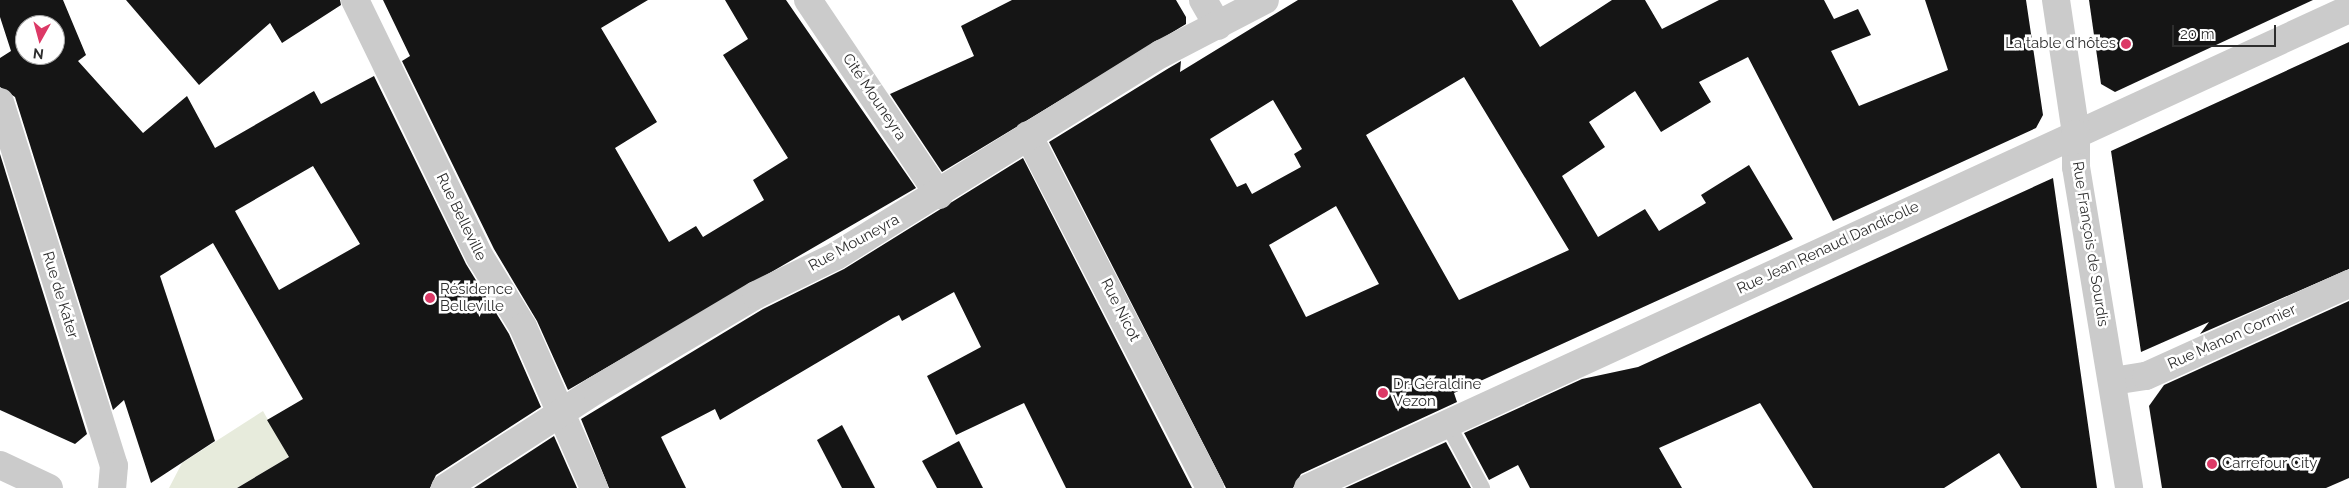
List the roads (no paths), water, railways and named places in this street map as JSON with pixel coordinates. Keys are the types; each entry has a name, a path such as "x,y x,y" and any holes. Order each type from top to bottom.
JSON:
{"street":[{"name":"Rue Belleville","path":"356,0 480,257 523,326 562,410 594,488"},
{"name":"Cité Mouneyra","path":"808,0 938,195"},
{"path":"1203,0 1218,26"},
{"name":"Rue Mouneyra","path":"445,488 562,410 756,295 836,256 938,195 1028,135 1161,54 1265,0"},
{"name":"Rue François de Sourdis","path":"2056,0 2076,134 2076,167 2113,381 2129,488"},
{"name":"Rue Jean Renaud Dandicolle","path":"1308,488 2349,9"},
{"name":"Rue de Kater","path":"0,102 114,466 112,488"},
{"name":"Rue Nicot","path":"1028,135 1210,488"},
{"name":"Rue Manon Cormier","path":"2113,381 2146,376 2349,284"},
{"path":"0,465 49,488"}],"lane":[{"path":"1447,423 1482,488"}],"place":[{"name":"La table d'hôtes","path":"2126,44"},
{"name":"Résidence Belleville","path":"430,298"},
{"name":"Dr. Géraldine Vezon","path":"1383,393"},
{"name":"Carrefour City","path":"2212,464"}]}
